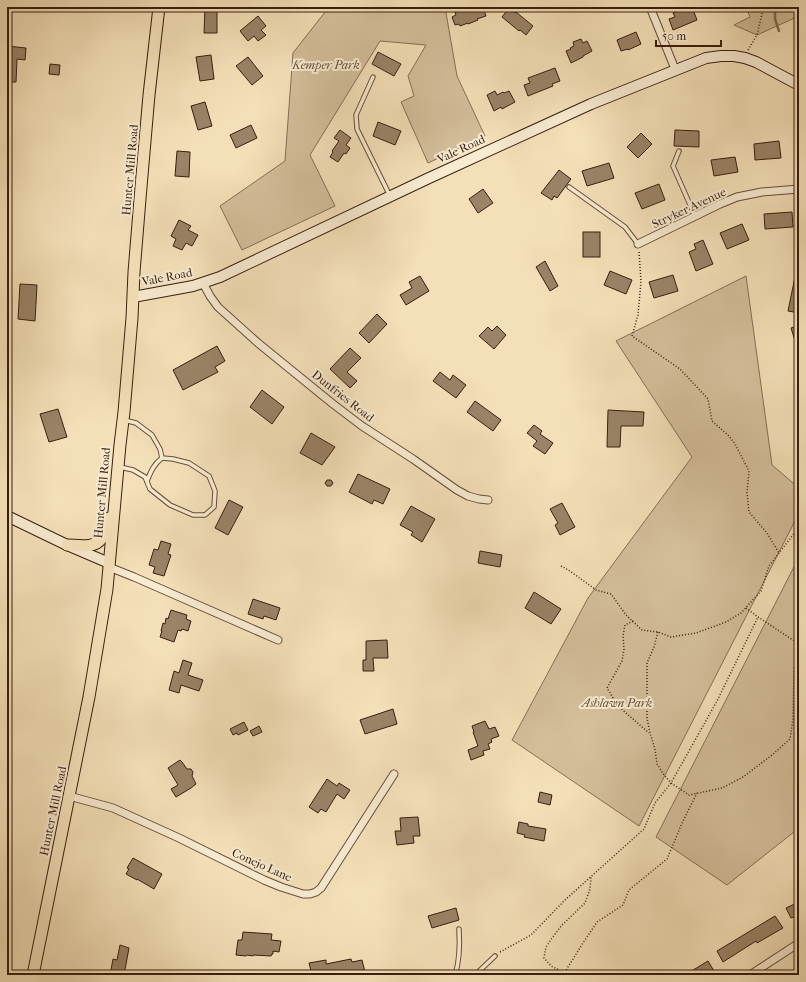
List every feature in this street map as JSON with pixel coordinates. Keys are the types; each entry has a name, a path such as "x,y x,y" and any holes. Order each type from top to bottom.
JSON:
{"main road":[{"name":"Hunter Mill Road","path":"33,975 90,690 107,589 132,318 149,95 159,7"},
{"name":"Vale Road","path":"133,297 202,283 220,277 390,196 590,104 675,69 706,58 721,56 745,58 756,62 799,85"},
{"path":"67,545 84,546 99,541 103,535 115,502"},
{"path":"7,516 109,565"}],"street":[{"path":"650,7 675,69"},
{"name":"Stryker Avenue","path":"638,244 720,204 737,198 762,192 799,189"},
{"name":"Dunfries Road","path":"202,283 218,307 258,343 333,404 362,426 413,458 457,490 468,496 488,500"},
{"path":"109,565 278,640"},
{"name":"Conejo Lane","path":"69,796 113,808 179,838 264,880 303,894 310,894 321,888 394,774"},
{"path":"750,975 799,943"}],"lane":[{"path":"373,77 356,115 357,129 390,196"},
{"path":"679,151 673,166 695,216"},
{"path":"569,187 625,227 638,244"},
{"path":"123,420 136,423 152,434 160,449 162,458"},
{"path":"118,466 134,470 145,477 150,489 170,505 193,515 205,515 214,508 215,491 209,476 189,463 162,458 156,463 147,481"},
{"path":"455,975 460,949 459,929"},
{"path":"475,975 496,956"}],"path":[{"path":"745,58 757,35 762,14 761,7"},
{"path":"638,244 640,281 638,316 632,336 680,369 708,399 712,421 729,436 735,444 749,471 747,492 749,512 767,533 778,553"},
{"path":"561,566 596,590 611,594 626,615 642,630 658,632 671,637 696,633 726,622 741,613 746,608 760,591 769,566 799,527"},
{"path":"658,632 654,647 647,663 647,718 655,749 657,764 671,783 689,795 722,788 743,777 790,739 794,719 794,670 799,643 746,608"},
{"path":"496,956 503,950 531,935 565,900 644,829 656,803 671,783 718,701 758,617"},
{"path":"633,621 625,625 622,661 607,688 618,706 650,733"},
{"path":"591,877 590,889 585,903 562,925 546,946 544,958 551,966 560,970 564,975 597,922 623,905 629,890 666,859 697,793"}],"green space":[{"name":"Kemper Park","path":"329,7 372,7 394,9 396,7 445,7 457,76 485,136 428,163 401,102 414,96 408,76 426,45 380,41 310,155 335,206 242,250 220,206 285,161 293,53"},
{"path":"746,7 799,7 799,16 757,35 734,25 750,17"},
{"name":"Ashlawn Park","path":"746,276 772,465 799,488 799,513 639,826 512,740 588,598 692,457 616,341"},
{"path":"799,557 799,828 727,885 656,837"}],"building":[{"path":"205,7 217,7 217,33 204,33"},
{"path":"463,7 483,7 486,16 468,24 460,26 459,24 455,25 452,17 456,15 455,12 464,10"},
{"path":"688,7 692,7 697,20 673,30 669,19 675,17 673,13"},
{"path":"509,8 533,26 526,35 502,17"},
{"path":"258,16 266,26 261,30 266,35 258,41 254,36 248,41 240,31"},
{"path":"636,32 641,44 628,50 621,51 617,40"},
{"path":"581,39 583,43 587,41 592,51 571,63 566,51 574,46 573,42"},
{"path":"7,46 26,48 25,60 17,59 16,82 7,82"},
{"path":"378,52 401,64 394,76 372,64"},
{"path":"211,55 214,79 200,81 196,57"},
{"path":"248,57 263,76 252,85 236,66"},
{"path":"50,64 60,65 59,75 49,74"},
{"path":"555,68 560,81 552,84 553,86 528,96 524,85 530,83 528,78"},
{"path":"495,91 497,95 509,91 515,102 502,109 501,107 494,111 487,95"},
{"path":"205,102 212,126 198,130 191,106"},
{"path":"378,122 401,131 395,145 373,136"},
{"path":"251,125 257,138 236,148 230,135"},
{"path":"340,130 351,138 346,145 350,148 346,154 344,153 338,162 330,157 339,141 334,138"},
{"path":"675,130 699,131 699,147 674,146"},
{"path":"641,133 652,144 638,158 627,147"},
{"path":"779,141 781,158 755,160 754,144"},
{"path":"177,151 190,152 189,177 175,176"},
{"path":"735,157 738,172 714,176 711,160"},
{"path":"609,163 614,178 587,186 582,171"},
{"path":"559,170 571,179 557,198 554,196 552,200 541,193"},
{"path":"659,184 665,200 642,209 635,193"},
{"path":"483,189 493,203 478,213 469,199"},
{"path":"792,212 793,227 765,229 764,214"},
{"path":"179,220 191,226 188,230 198,235 192,246 186,243 182,250 173,246 176,239 171,236"},
{"path":"742,224 749,240 727,249 720,233"},
{"path":"583,232 600,232 600,257 583,257"},
{"path":"703,240 713,264 696,271 689,252 696,249 694,244"},
{"path":"545,261 558,286 550,291 536,267"},
{"path":"610,271 632,280 626,294 604,285"},
{"path":"796,272 799,273 799,313 788,311"},
{"path":"673,275 678,291 654,298 649,282"},
{"path":"420,276 429,291 406,305 400,295 412,288 409,282"},
{"path":"20,284 37,285 35,321 18,319"},
{"path":"377,314 387,324 369,343 359,333"},
{"path":"799,325 799,347 797,347 791,328"},
{"path":"497,326 506,335 494,349 479,336 488,327 492,331"},
{"path":"217,346 225,361 215,367 218,372 183,390 173,370"},
{"path":"350,348 361,358 347,372 357,381 350,388 330,369"},
{"path":"440,372 450,380 453,375 466,385 456,398 433,381"},
{"path":"262,390 284,407 272,424 250,407"},
{"path":"475,401 501,420 493,431 467,412"},
{"path":"58,409 67,437 49,442 40,414"},
{"path":"608,410 644,412 643,426 621,426 620,447 607,447"},
{"path":"534,425 542,431 540,434 553,443 545,454 533,446 537,441 527,433"},
{"path":"311,433 335,447 322,465 300,453"},
{"path":"358,474 390,489 383,504 374,500 372,504 349,492"},
{"path":"327,480 331,480 333,483 331,486 327,486 325,483"},
{"path":"229,500 243,507 228,535 215,528"},
{"path":"562,503 575,527 560,535 555,525 558,523 550,509"},
{"path":"411,506 435,519 422,542 411,535 413,532 400,525"},
{"path":"161,541 171,544 168,554 171,555 164,576 153,573 155,567 149,565 154,549 158,550"},
{"path":"480,551 502,555 500,567 478,563"},
{"path":"534,592 561,609 551,624 525,608"},
{"path":"253,599 280,608 276,620 264,616 263,619 248,614"},
{"path":"171,610 187,615 186,619 191,621 188,631 182,629 181,631 178,630 174,642 160,637 163,623 165,624 166,618 168,619"},
{"path":"387,640 388,658 373,658 374,671 363,671 363,660 366,660 366,641"},
{"path":"183,660 192,663 188,675 203,680 199,691 181,685 179,693 169,690 174,671 179,673"},
{"path":"393,709 397,724 365,734 360,720"},
{"path":"485,721 489,729 495,727 499,736 491,739 492,742 488,744 490,749 483,751 484,755 471,760 468,750 478,746 472,726"},
{"path":"244,722 248,730 238,735 237,733 233,735 230,729"},
{"path":"259,726 262,732 253,736 250,731"},
{"path":"180,760 187,769 191,769 193,772 192,776 196,784 176,797 171,789 178,785 168,768"},
{"path":"327,779 337,786 339,783 350,790 344,799 337,794 326,812 321,809 318,813 309,807"},
{"path":"540,792 552,795 550,805 538,802"},
{"path":"418,817 420,836 413,836 414,843 397,845 395,831 401,831 400,818"},
{"path":"519,822 528,824 528,826 546,829 544,841 524,837 525,835 517,833"},
{"path":"133,858 162,874 154,889 126,874 129,869 127,868"},
{"path":"799,902 799,915 791,918 786,908"},
{"path":"456,908 459,920 432,928 428,916"},
{"path":"775,916 783,928 757,943 756,941 723,962 717,951"},
{"path":"243,932 272,934 271,940 281,941 279,952 273,951 271,956 236,955 238,940 242,940"},
{"path":"120,945 129,948 124,975 110,975 113,959 117,960"},
{"path":"351,959 352,962 362,960 365,972 354,975 312,975 309,963 326,960 326,964"},
{"path":"708,961 714,971 708,975 685,975"}],"waterway":[{"path":"775,7 775,19 779,31"}]}
